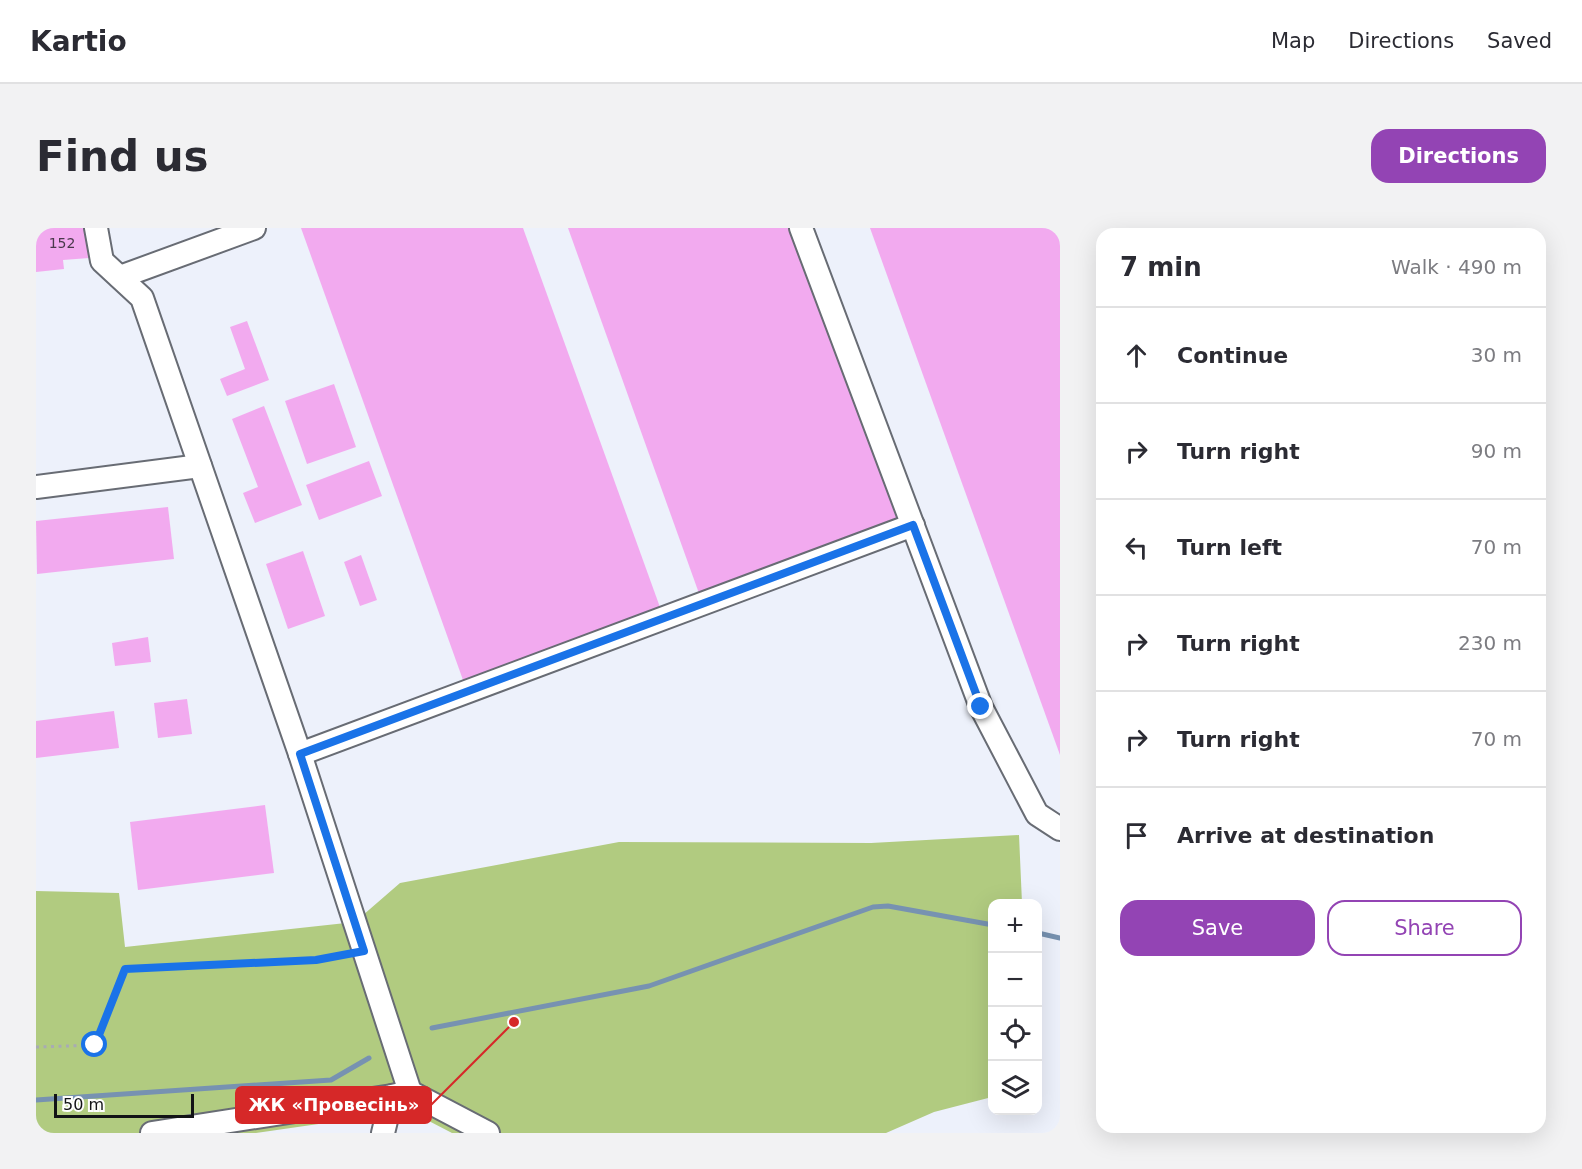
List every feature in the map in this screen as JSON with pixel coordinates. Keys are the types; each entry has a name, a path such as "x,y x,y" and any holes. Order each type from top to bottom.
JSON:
{"street":[{"path":"96,228 102,261 142,298 300,754 364,951 401,1094 383,1133"},
{"path":"120,278 254,228"},
{"path":"801,228 981,707 1037,814 1060,830"},
{"path":"36,487 200,466"},
{"path":"300,754 913,525"},
{"path":"166,1132 401,1094 488,1133"}],"path":[{"path":"36,1047 95,1045 125,969 316,960 364,951"}],"green space":[{"path":"1019,835 1022,899 988,899 988,1098 934,1112 886,1133 452,1133 425,1119 367,1117 256,1133 36,1133 36,891 119,893 125,947 355,922 400,883 619,842 871,843"}],"building":[{"path":"36,228 86,228 89,258 63,260 64,269 36,272"},
{"path":"301,228 523,228 661,610 463,680"},
{"path":"568,228 792,228 900,528 701,599"},
{"path":"870,228 1060,228 1060,755"},
{"path":"247,321 269,380 227,396 220,379 245,369 230,327"},
{"path":"334,384 356,447 307,464 285,401"},
{"path":"264,406 302,505 255,523 243,493 258,487 232,419"},
{"path":"369,461 382,496 319,520 306,485"},
{"path":"168,507 174,559 37,574 36,521"},
{"path":"303,551 325,616 288,629 266,564"},
{"path":"361,555 377,600 360,606 344,562"},
{"path":"148,637 151,662 115,666 112,643"},
{"path":"187,699 192,734 158,738 154,703"},
{"path":"114,711 119,748 36,758 36,721"},
{"path":"265,805 274,873 138,890 130,822"}],"waterway":[{"path":"432,1028 649,986 873,907 888,906 988,924"},
{"path":"1042,934 1060,938"},
{"path":"36,1100 331,1080 369,1058"}],"place":[{"name":"ЖК «Провесінь»","path":"514,1022"}],"route":[{"path":"95,1045 125,969 316,960 364,951 300,754 913,525 981,707"}]}
